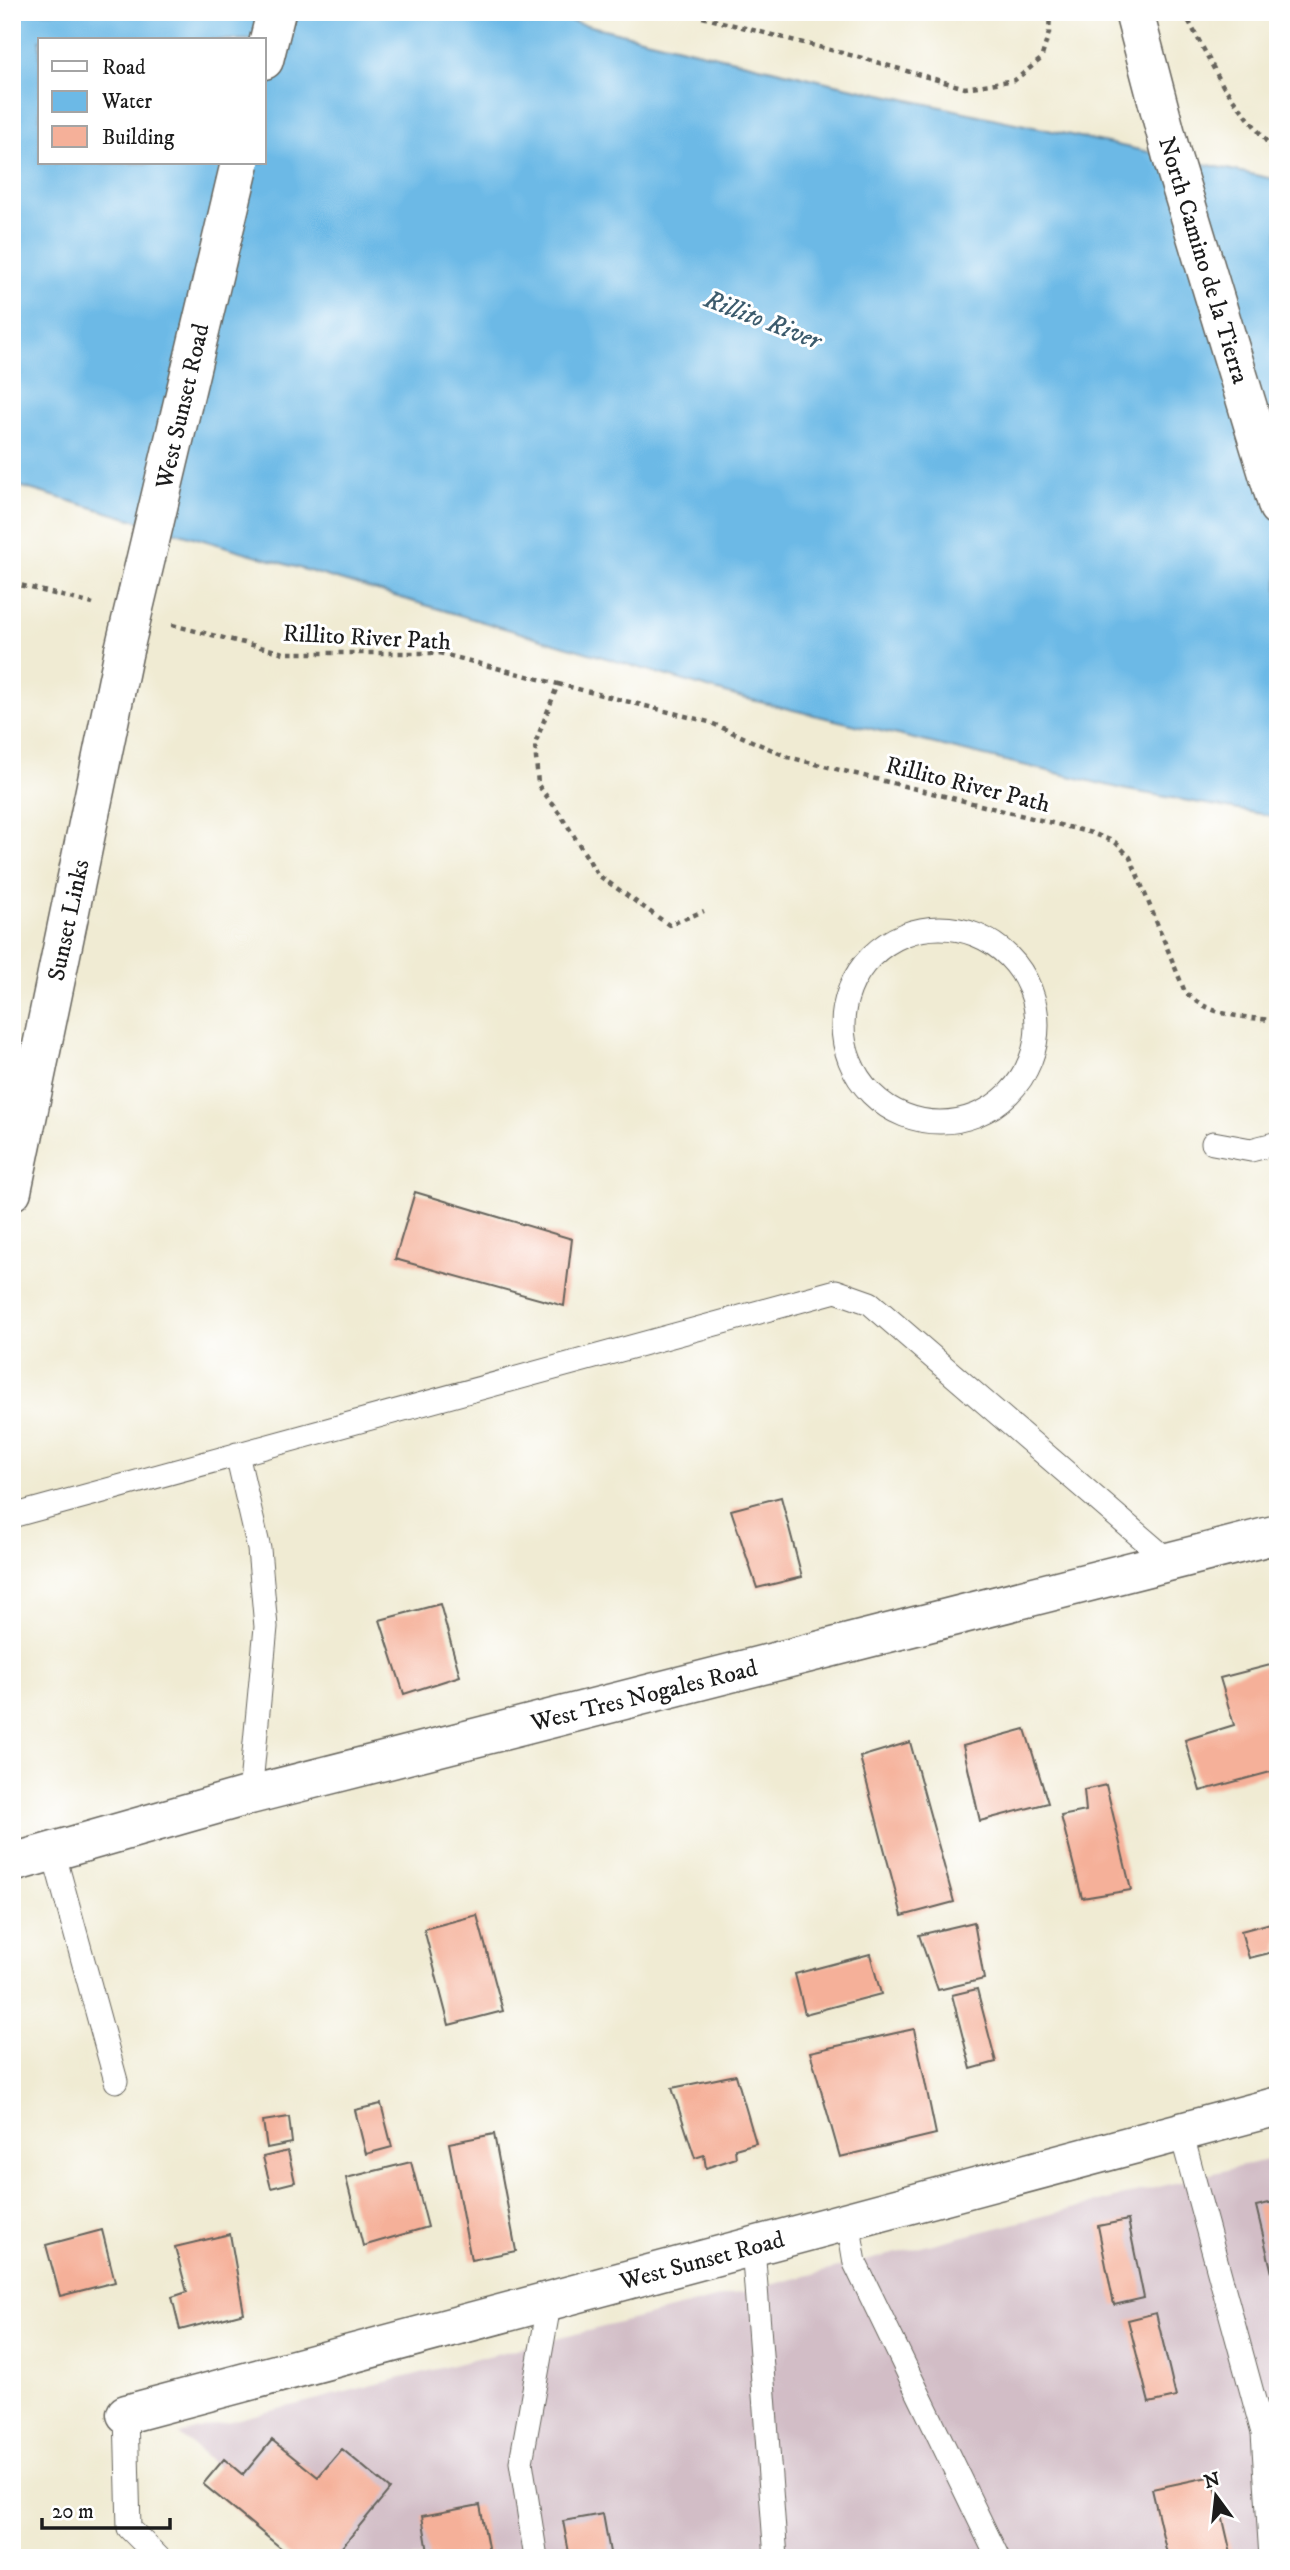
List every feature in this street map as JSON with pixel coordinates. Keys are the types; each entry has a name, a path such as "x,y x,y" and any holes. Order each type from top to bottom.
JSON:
{"street":[{"path":"266,52 276,12"},
{"name":"North Camino de la Tierra","path":"1134,12 1172,157 1278,507"},
{"name":"West Sunset Road","path":"124,650 240,164"},
{"name":"Sunset Links","path":"12,1191 124,650"},
{"name":"West Tres Nogales Road","path":"12,1863 250,1795 1278,1534"},
{"name":"West Sunset Road","path":"126,2413 1278,2106"}],"lane":[{"path":"938,927 971,932 1000,947 1023,972 1036,1002 1038,1036 1028,1068 1010,1093 986,1112 956,1121 925,1121 895,1111 870,1093 852,1068 843,1038 844,1007 855,976 877,950 905,933 938,927"},
{"path":"1213,1143 1251,1150 1278,1143"},
{"path":"12,1516 836,1291 870,1303 1171,1563"},
{"path":"237,1454 259,1549 266,1627 250,1795"},
{"path":"53,1851 116,2081"},
{"path":"1181,2132 1270,2437 1271,2558"},
{"path":"848,2221 855,2263 998,2558"},
{"path":"753,2246 776,2558"},
{"path":"536,2558 521,2462 551,2300"},
{"path":"126,2413 129,2528 159,2558"}],"path":[{"path":"683,12 862,58 965,88 1015,80 1041,59 1049,33 1050,12"},
{"path":"1184,12 1223,86 1274,151 1278,152"},
{"path":"12,583 102,606"},
{"name":"Rillito River Path","path":"167,623 284,653 439,653 709,723 788,757 1092,833 1115,842 1130,857 1185,992 1199,1006 1217,1013 1278,1021"},
{"path":"558,684 535,744 538,785 561,815 598,875 669,925 705,911"}],"shaded area":[{"path":"1278,2157 1278,2558 323,2558 179,2434"}],"water":[{"name":"Rillito River","path":"12,12 532,12 831,83 1278,180 1278,817 1127,790 739,697 12,484"}],"building":[{"path":"415,1192 572,1239 564,1306 395,1259"},
{"path":"781,1497 802,1577 757,1588 731,1510"},
{"path":"440,1604 460,1676 404,1694 380,1620"},
{"path":"1278,1663 1278,1770 1200,1791 1185,1740 1234,1725 1220,1678"},
{"path":"1025,1729 1048,1803 980,1821 963,1746"},
{"path":"910,1742 954,1902 902,1916 860,1757"},
{"path":"1106,1785 1131,1890 1082,1898 1061,1816 1086,1811 1084,1790"},
{"path":"477,1915 503,2011 449,2025 424,1929"},
{"path":"1278,1921 1278,1951 1249,1958 1241,1931"},
{"path":"974,1922 984,1979 938,1990 919,1935"},
{"path":"870,1954 881,1994 805,2014 795,1974"},
{"path":"977,1989 996,2062 971,2069 952,1995"},
{"path":"914,2029 936,2134 840,2157 810,2052"},
{"path":"736,2075 756,2143 735,2149 736,2158 706,2168 704,2155 695,2158 672,2088"},
{"path":"381,2104 392,2147 366,2154 355,2110"},
{"path":"289,2117 292,2143 267,2148 263,2121"},
{"path":"494,2134 516,2251 471,2260 449,2143"},
{"path":"288,2151 295,2182 271,2188 263,2157"},
{"path":"411,2162 428,2227 363,2246 346,2178"},
{"path":"1278,2201 1278,2294 1277,2294 1256,2206"},
{"path":"1128,2220 1144,2298 1114,2305 1098,2226"},
{"path":"102,2230 115,2282 60,2296 46,2245"},
{"path":"230,2234 244,2313 180,2330 172,2297 187,2292 175,2247"},
{"path":"1156,2313 1176,2397 1149,2403 1128,2320"},
{"path":"272,2440 318,2477 342,2449 390,2489 333,2558 293,2558 203,2484 224,2459 243,2475"},
{"path":"1213,2476 1232,2558 1168,2558 1152,2489"},
{"path":"480,2505 490,2558 429,2558 422,2516"},
{"path":"603,2514 611,2558 570,2558 563,2521"}]}
